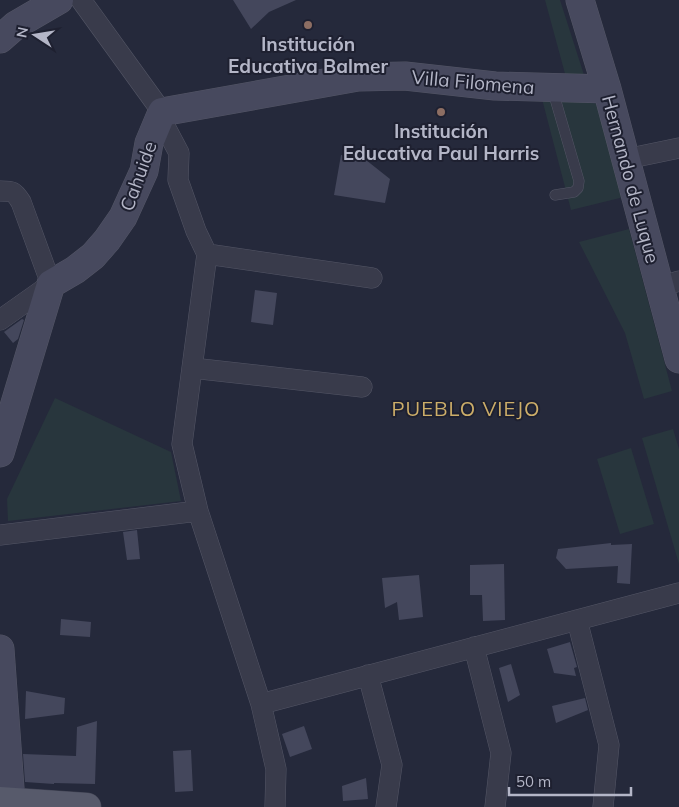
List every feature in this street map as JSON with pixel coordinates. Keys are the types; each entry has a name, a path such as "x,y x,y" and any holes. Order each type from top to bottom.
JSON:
{"main road":[{"path":"8,804 87,807"}],"street":[{"path":"5,29 59,0"},
{"path":"81,0 161,114 179,153 178,180 206,254 182,444 198,511 261,704 276,769 274,807"},
{"name":"Hernando de Luque","path":"580,0 626,159 669,284 679,359"},
{"name":"Villa Filomena","path":"161,114 358,77 405,76 495,86 607,89"},
{"name":"Cahuide","path":"0,320 51,284 75,270 93,256 107,240 124,217 144,171 149,143 161,114"},
{"path":"626,159 679,148"},
{"path":"0,190 9,190 15,193 21,202 51,284 0,453"},
{"path":"206,254 372,278"},
{"path":"192,368 362,388"},
{"path":"0,535 198,511"},
{"path":"261,704 679,592"},
{"path":"577,620 610,745 603,807"},
{"path":"474,647 500,753 495,807"},
{"path":"0,649 8,804"},
{"path":"368,676 392,765 386,807"}],"lane":[{"path":"552,88 579,181 578,188 574,192 555,195"}],"shaded area":[{"path":"545,0 560,0 584,75 567,81"},
{"path":"542,99 602,104 624,197 571,210"},
{"path":"629,229 672,391 644,399 625,333 579,242"},
{"path":"55,398 171,452 181,501 8,521 7,499"},
{"path":"673,429 679,449 679,564 642,438"},
{"path":"631,448 654,524 620,534 597,459"}],"building":[{"path":"233,0 296,0 269,12 251,29"},
{"path":"341,155 366,160 390,179 385,203 334,195"},
{"path":"255,290 277,293 273,325 251,322"},
{"path":"22,319 24,320 18,339 13,343 4,332"},
{"path":"137,530 140,559 127,560 123,532"},
{"path":"611,543 611,545 632,544 630,584 617,583 618,566 566,569 556,558 558,549"},
{"path":"504,564 505,620 483,621 482,595 470,595 470,565"},
{"path":"419,575 423,617 399,620 397,602 385,608 382,578"},
{"path":"61,619 91,622 90,637 60,635"},
{"path":"570,642 577,667 574,668 576,676 554,673 547,649"},
{"path":"511,664 520,695 508,702 499,668"},
{"path":"26,691 65,698 64,714 25,719"},
{"path":"585,698 588,710 556,723 552,706"},
{"path":"97,721 95,784 25,782 23,754 76,756 77,727"},
{"path":"304,726 312,749 290,757 282,734"},
{"path":"191,750 193,791 175,792 173,751"},
{"path":"366,778 368,799 343,801 342,786"}],"place":[{"name":"Institución Educativa Balmer","path":"308,25"},
{"name":"Institución Educativa Paul Harris","path":"441,112"}],"district":[{"name":"PUEBLO VIEJO","path":"466,409"}]}
